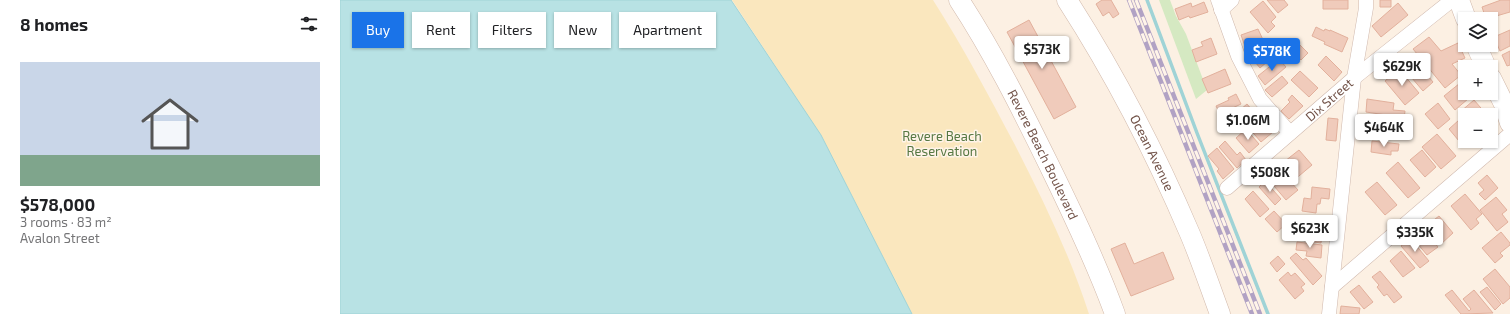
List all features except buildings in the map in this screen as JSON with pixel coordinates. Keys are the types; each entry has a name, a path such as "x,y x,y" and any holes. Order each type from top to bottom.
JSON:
{"main road":[{"name":"Ocean Avenue","path":"1067,0 1082,23 1117,86 1155,159 1190,235 1220,314"},
{"path":"1459,0 1463,12"},
{"name":"Revere Beach Boulevard","path":"964,2 1032,129 1087,243 1115,314"},
{"path":"1498,92 1504,104 1510,123"}],"street":[{"path":"1232,0 1219,5 1238,56 1260,98 1290,133"},
{"path":"1329,314 1354,78 1366,8 1366,0"},
{"name":"Dix Street","path":"1227,188 1354,78 1452,0"},
{"path":"1332,287 1510,134"}],"green space":[{"path":"1159,0 1170,0 1176,16 1186,34 1207,90 1196,99"}],"sand":[{"name":"Revere Beach Reservation","path":"732,0 933,0 976,72 1046,207 1065,249 1089,314 912,314 821,135"}],"water":[{"path":"340,0 731,0 821,135 912,314 340,314"}],"waterway":[{"path":"1147,0 1268,314"}],"railway":[{"path":"1129,0 1252,314"},
{"path":"1136,0 1260,314"}]}
